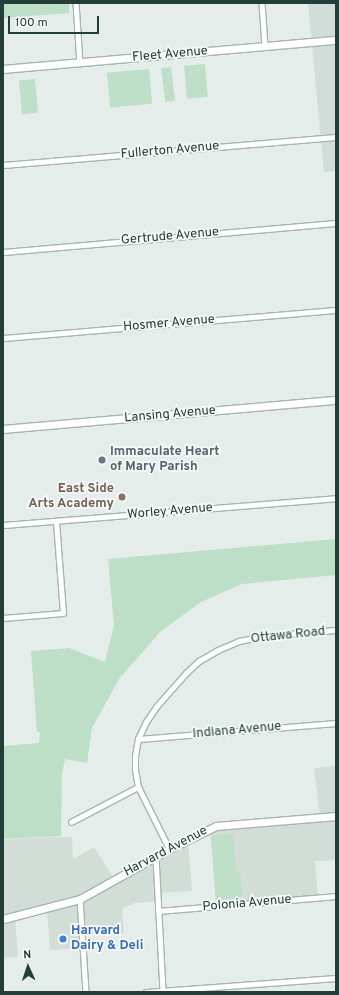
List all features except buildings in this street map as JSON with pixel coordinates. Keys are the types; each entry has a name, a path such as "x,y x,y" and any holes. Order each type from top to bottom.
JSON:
{"street":[{"path":"76,3 80,63"},
{"path":"262,3 265,46"},
{"name":"Fleet Avenue","path":"3,70 336,40"},
{"name":"Fullerton Avenue","path":"3,165 336,136"},
{"name":"Gertrude Avenue","path":"3,252 336,223"},
{"name":"Hosmer Avenue","path":"3,338 336,310"},
{"name":"Lansing Avenue","path":"3,429 336,400"},
{"name":"Worley Avenue","path":"3,525 336,498"},
{"path":"3,618 63,613 56,521"},
{"name":"Ottawa Road","path":"169,849 138,787 135,770 135,756 138,739 146,722 156,707 186,673 200,661 218,650 239,641 264,636 336,630"},
{"name":"Indiana Avenue","path":"138,739 336,723"},
{"path":"71,822 138,787"},
{"name":"Harvard Avenue","path":"3,919 80,899 169,849 216,826 336,816"},
{"path":"156,857 163,990"},
{"name":"Polonia Avenue","path":"158,911 336,896"},
{"path":"80,899 86,992"},
{"path":"146,992 336,978"}],"shaded area":[{"path":"308,3 336,3 336,171 324,172"},
{"path":"336,766 336,860 315,861 318,897 216,906 210,829 320,817 314,768"},
{"path":"72,837 73,859 94,847 115,880 188,839 192,891 158,893 158,901 135,903 122,908 124,933 83,935 84,948 50,950 47,908 15,916 18,957 3,958 3,840"}],"green space":[{"path":"3,3 69,3 69,13 4,18"},
{"path":"205,64 208,97 187,99 184,66"},
{"path":"171,67 175,101 165,102 161,68"},
{"path":"149,69 152,104 110,108 107,73"},
{"path":"35,79 38,113 22,114 19,80"},
{"path":"336,539 336,575 242,584 201,602 160,632 119,679 92,728 87,763 65,759 62,774 61,836 3,839 3,746 39,743 40,732 37,732 31,651 69,648 105,662 114,625 108,559"},
{"path":"233,834 236,872 240,872 242,897 216,899 211,836"}],"place":[{"name":"Immaculate Heart of Mary Parish","path":"102,460"},
{"name":"East Side Arts Academy","path":"122,497"},
{"name":"Harvard Dairy & Deli","path":"63,939"}]}
